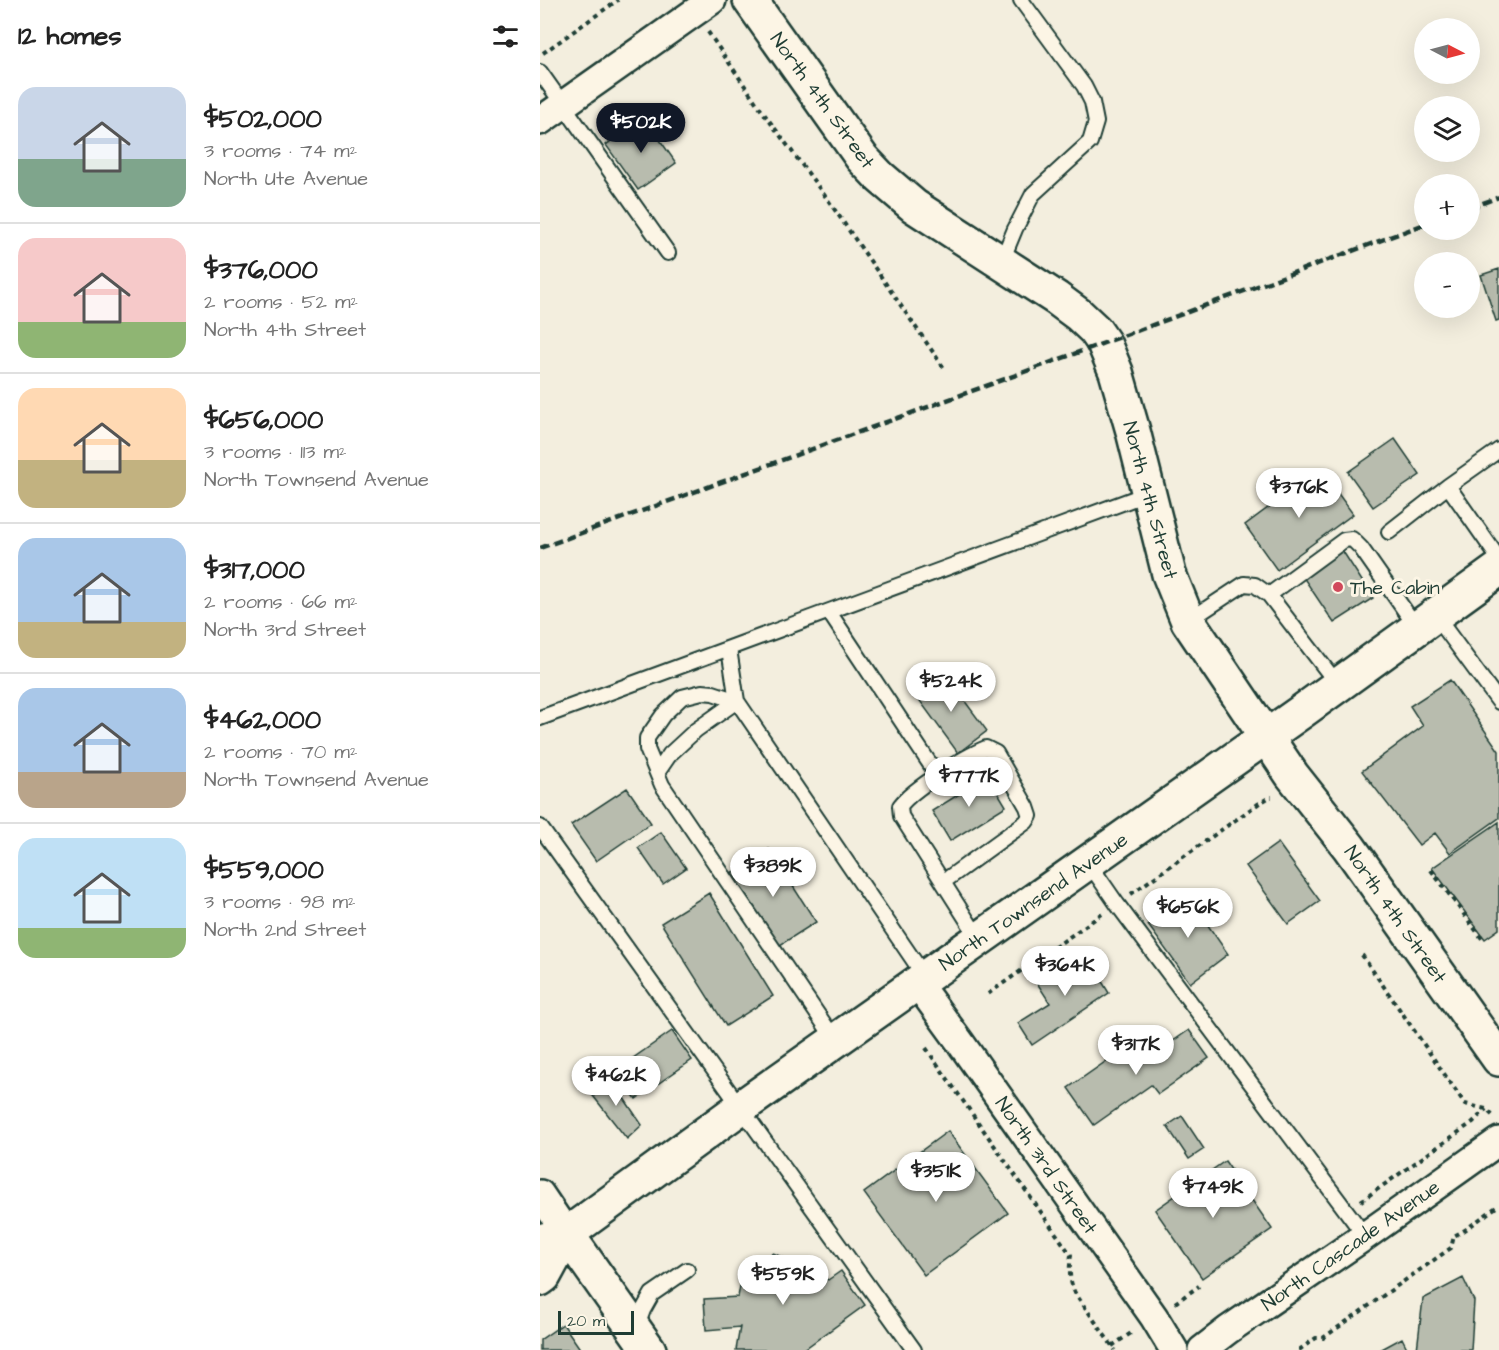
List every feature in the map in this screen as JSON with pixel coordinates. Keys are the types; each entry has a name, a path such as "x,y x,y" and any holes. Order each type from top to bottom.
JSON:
{"main road":[{"name":"North 4th Street","path":"750,0 862,158 880,177 914,207 1056,298 1095,330 1104,343 1116,372 1169,574 1188,621 1292,775 1349,847 1499,1059"},
{"name":"North Townsend Avenue","path":"540,1279 544,1276 554,1238 1499,569"},
{"path":"554,1238 642,1341"}],"street":[{"path":"540,121 703,6"},
{"name":"North 3rd Street","path":"921,980 967,1051 1134,1288 1174,1350"},
{"name":"North Cascade Avenue","path":"1202,1350 1227,1330 1499,1141"},
{"path":"540,1194 554,1238"}],"lane":[{"path":"1001,263 1033,194 1090,142 1096,122 1092,102 1084,86 1021,0"},
{"path":"540,72 668,253"},
{"path":"1389,532 1499,450"},
{"path":"1448,486 1499,559"},
{"path":"540,718 1149,493"},
{"path":"1269,595 1344,540 1352,539 1499,702"},
{"path":"1188,621 1244,584 1255,585 1269,595 1338,685"},
{"path":"829,612 938,776"},
{"path":"729,648 737,701 921,980"},
{"path":"737,701 702,692 682,697 663,715 647,738 647,749 669,795 835,1041"},
{"path":"657,773 670,754 696,730 737,701"},
{"path":"944,882 1026,822 1030,816 996,753 986,748 938,776 905,799 900,806 901,816 979,939"},
{"path":"540,826 914,1350"},
{"path":"1088,862 1365,1236"},
{"path":"642,1341 643,1310 652,1294 687,1270"}],"path":[{"path":"540,55 618,0"},
{"path":"703,6 762,111 828,200 944,368"},
{"path":"1135,891 1258,804 1270,797 1276,798"},
{"path":"1431,870 1483,940"},
{"path":"988,994 1117,904"},
{"path":"1362,955 1465,1104 1486,1109 1499,1124"},
{"path":"926,1048 1071,1255 1071,1283 1075,1293 1115,1350"},
{"path":"1346,1211 1473,1122 1486,1109"},
{"path":"1299,1350 1316,1338 1323,1338 1450,1248 1454,1236 1499,1205"}],"building":[{"path":"644,117 676,163 638,190 606,145"},
{"path":"1499,269 1499,320 1496,321 1481,275"},
{"path":"1395,439 1420,475 1373,507 1348,472"},
{"path":"1320,469 1353,514 1277,570 1245,525"},
{"name":"The Cabin","path":"1342,550 1373,598 1334,623 1303,577"},
{"path":"944,673 987,731 958,753 915,694"},
{"path":"1450,680 1499,751 1499,818 1450,853 1435,833 1419,845 1362,771 1423,726 1410,706"},
{"path":"988,776 1006,806 950,841 932,811"},
{"path":"627,788 651,823 596,861 571,825"},
{"path":"1499,822 1499,929 1485,939 1432,868"},
{"path":"661,832 686,868 663,884 638,848"},
{"path":"1278,843 1320,901 1288,924 1246,866"},
{"path":"769,849 816,922 777,947 731,873"},
{"path":"709,893 773,996 726,1026 661,923"},
{"path":"1187,895 1228,954 1190,983 1148,925"},
{"path":"1083,950 1109,993 1032,1045 1018,1023 1050,1003 1037,983"},
{"path":"1189,1030 1209,1058 1158,1094 1151,1085 1094,1125 1068,1088 1128,1046 1140,1064"},
{"path":"672,1031 692,1060 636,1099 616,1070"},
{"path":"609,1076 642,1125 627,1139 590,1092"},
{"path":"1182,1116 1204,1149 1189,1159 1167,1126"},
{"path":"948,1131 1008,1213 924,1275 864,1193"},
{"path":"1225,1161 1272,1229 1202,1278 1155,1210"},
{"path":"773,1253 828,1280 841,1271 865,1305 803,1350 736,1350 740,1327 706,1330 704,1299 738,1297 743,1270"},
{"path":"1463,1278 1474,1301 1471,1350 1417,1350 1423,1299"},
{"path":"563,1324 581,1350 540,1350 540,1340"},
{"path":"1402,1338 1408,1350 1380,1350"}],"railway":[{"path":"1480,204 1499,197"},
{"path":"540,548 1414,228"}],"place":[{"name":"The Cabin","path":"1338,587"}]}
